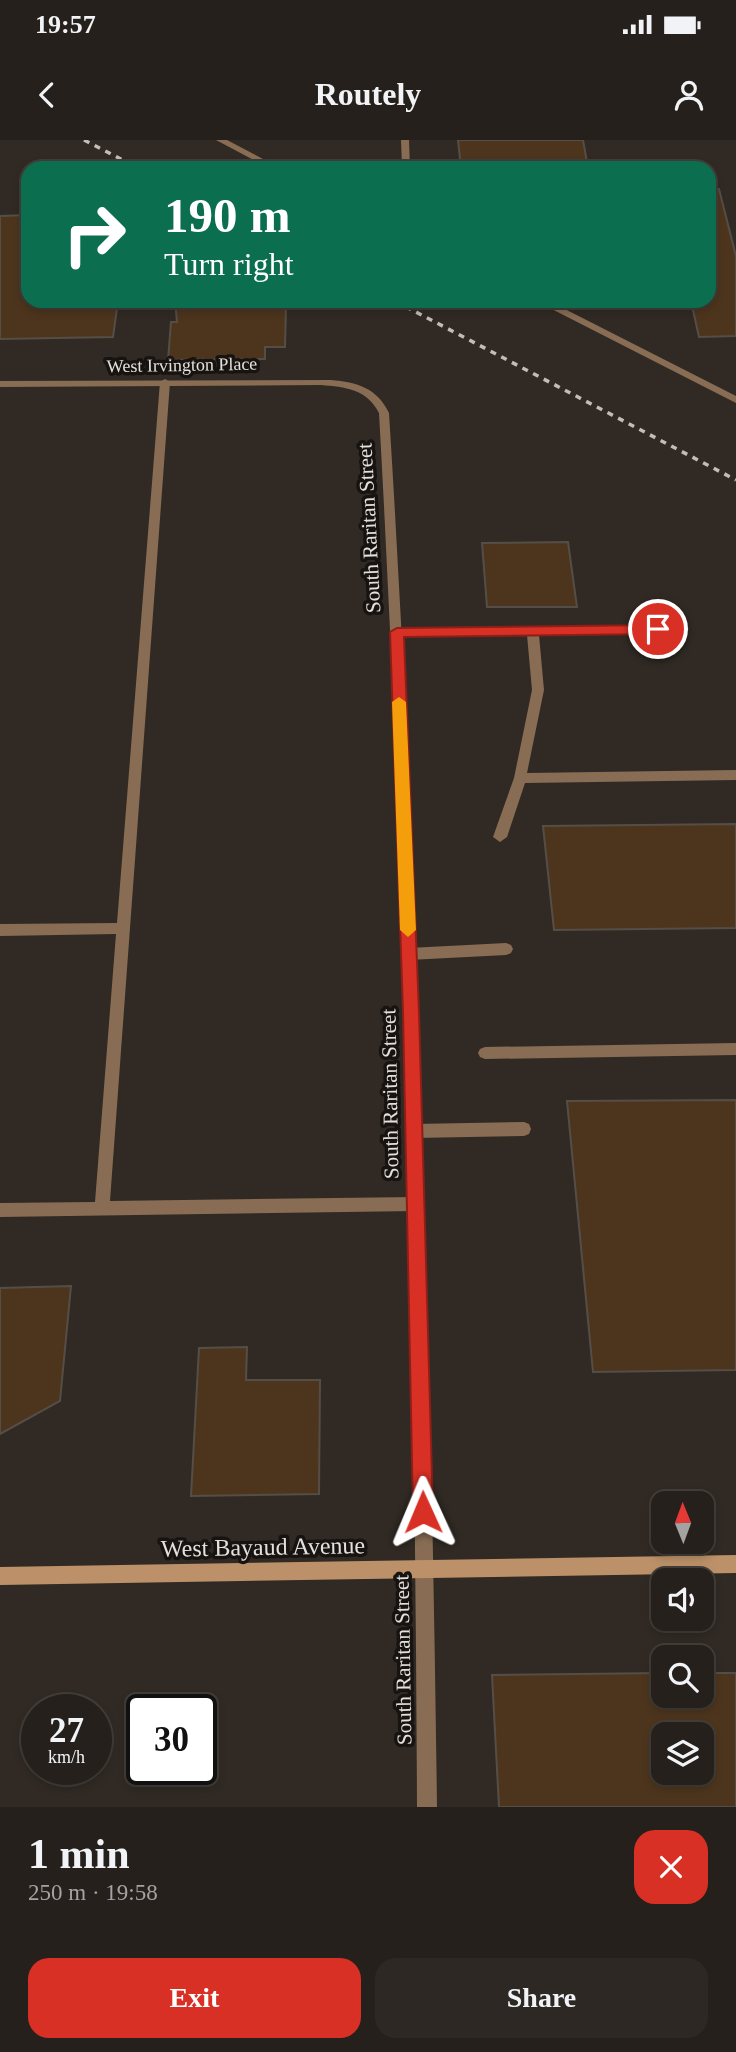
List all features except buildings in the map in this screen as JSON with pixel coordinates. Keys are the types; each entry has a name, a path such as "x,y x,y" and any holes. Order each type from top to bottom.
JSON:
{"street":[{"path":"220,140 262,161"},
{"path":"405,140 406,161"},
{"path":"555,308 736,400"},
{"path":"102,1208 165,382"},
{"name":"West Irvington Place","path":"0,384 321,382 365,388"},
{"name":"South Raritan Street","path":"365,388 381,403 387,425 397,632 414,1131 425,1570 427,1807"},
{"path":"397,632 682,629"},
{"path":"500,837 520,778 538,690 533,631"},
{"path":"520,778 736,775"},
{"path":"0,930 123,928"},
{"path":"409,954 506,949"},
{"path":"485,1053 736,1049"},
{"path":"414,1131 524,1129"},
{"path":"0,1210 415,1204"},
{"name":"West Bayaud Avenue","path":"0,1576 736,1564"}],"railway":[{"path":"84,140 124,161"},
{"path":"408,308 736,480"}],"slow traffic":[{"path":"399,702 408,930"}],"route":[{"path":"423,1512 411,1012 397,632 658,629"}]}
